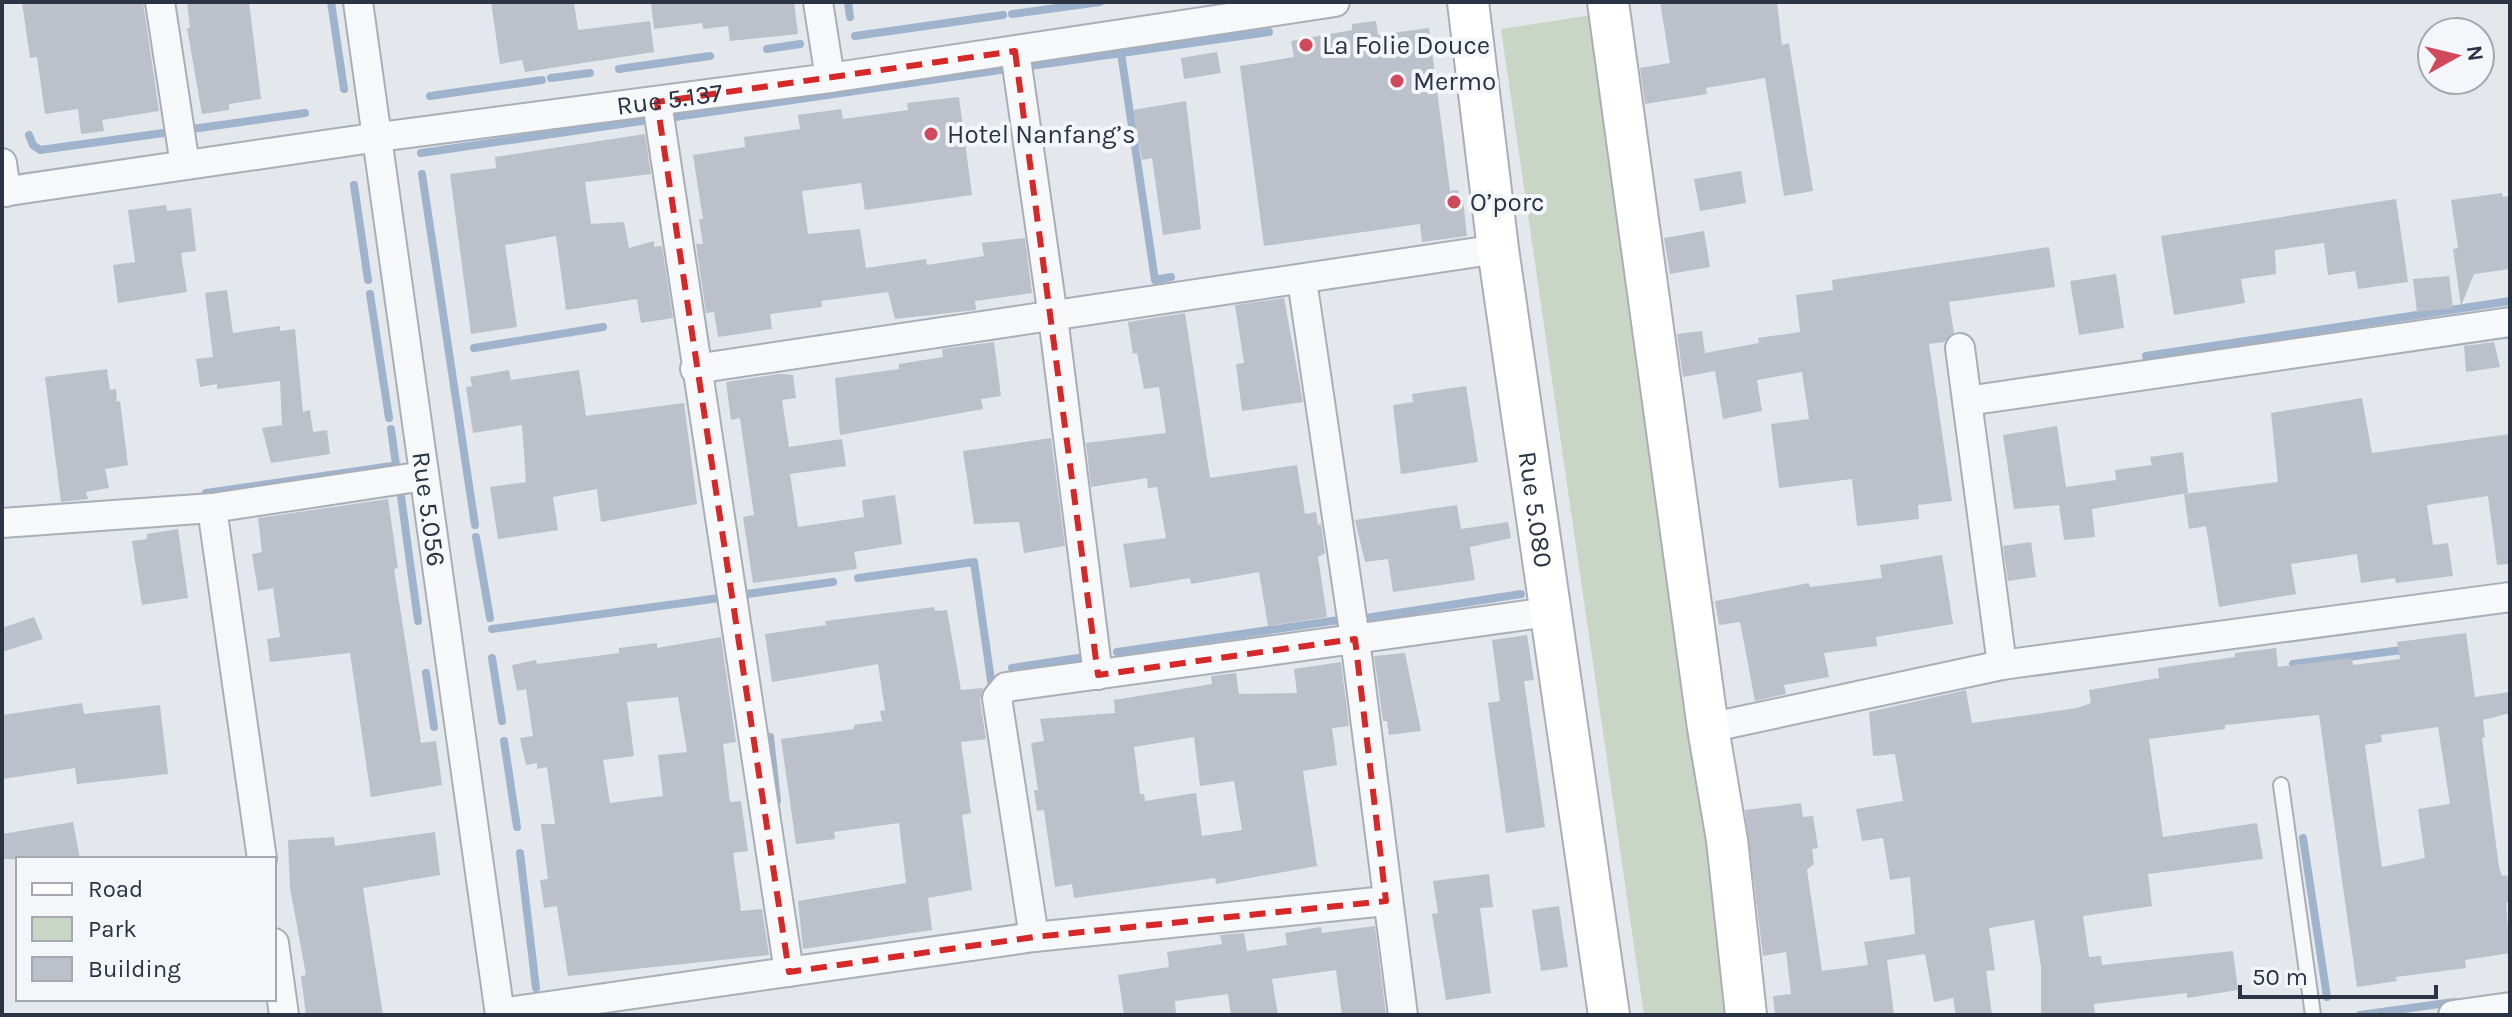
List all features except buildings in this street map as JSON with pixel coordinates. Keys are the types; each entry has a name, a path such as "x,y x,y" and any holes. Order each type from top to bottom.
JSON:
{"main road":[{"name":"Rue 5.080","path":"1468,2 1498,249 1609,1015"},
{"path":"1608,2 1708,728 1727,840 1746,1015"}],"street":[{"path":"160,2 185,165"},
{"name":"Rue 5.056","path":"358,2 500,1014"},
{"path":"818,2 830,78"},
{"name":"Rue 5.137","path":"4,192 379,137 657,102 1015,51 1262,7 1335,2"},
{"path":"1015,51 1053,317 1098,675"},
{"path":"657,102 695,369 789,972"},
{"path":"2,163 4,192"},
{"path":"695,369 1498,249"},
{"path":"1302,280 1355,639 1386,901 1403,1015"},
{"path":"1967,401 2510,322"},
{"path":"1960,348 2002,665"},
{"path":"2,523 38,517 212,508 424,476"},
{"path":"212,508 262,857"},
{"path":"1708,728 2002,665 2510,597"},
{"path":"1034,937 997,698 1006,687 1549,612"},
{"path":"500,1014 1034,937 1386,901"},
{"path":"276,957 284,1015"},
{"path":"2453,1015 2510,1007"}],"lane":[{"path":"2281,785 2313,1015"}],"highlighted area":[{"path":"1015,51 1098,675 1355,639 1386,901 1034,937 789,972 657,102"}],"green space":[{"path":"1592,15 1738,1015 1644,1015 1501,29"}],"waterway":[{"path":"331,2 344,89"},
{"path":"848,2 850,17"},
{"path":"1012,14 1100,2"},
{"path":"855,36 1003,15"},
{"path":"1030,66 1269,32"},
{"path":"767,49 800,44"},
{"path":"1121,53 1155,280 1171,277"},
{"path":"619,69 710,56"},
{"path":"675,117 1014,68"},
{"path":"551,78 590,73"},
{"path":"430,96 542,80"},
{"path":"185,130 305,113"},
{"path":"421,153 655,119"},
{"path":"29,135 33,145 40,150 171,132"},
{"path":"422,174 475,525"},
{"path":"354,185 368,280"},
{"path":"370,294 389,418"},
{"path":"2146,356 2510,301"},
{"path":"474,348 603,327"},
{"path":"391,429 397,472"},
{"path":"206,493 392,466"},
{"path":"400,489 418,621"},
{"path":"476,537 490,618"},
{"path":"858,578 974,562 993,694"},
{"path":"747,594 833,582"},
{"path":"1366,618 1521,594"},
{"path":"492,629 727,597"},
{"path":"1117,652 1339,620"},
{"path":"2293,664 2402,650"},
{"path":"1012,668 1091,656"},
{"path":"492,658 502,721"},
{"path":"426,673 434,727"},
{"path":"770,737 777,801"},
{"path":"504,741 517,827"},
{"path":"2303,838 2327,997"},
{"path":"520,853 536,988"},
{"path":"2360,1015 2454,1002"}],"place":[{"name":"La Folie Douce","path":"1306,45"},
{"name":"Mermo","path":"1397,81"},
{"name":"Hotel Nanfang’s","path":"931,134"},
{"name":"O’porc","path":"1454,202"}]}
